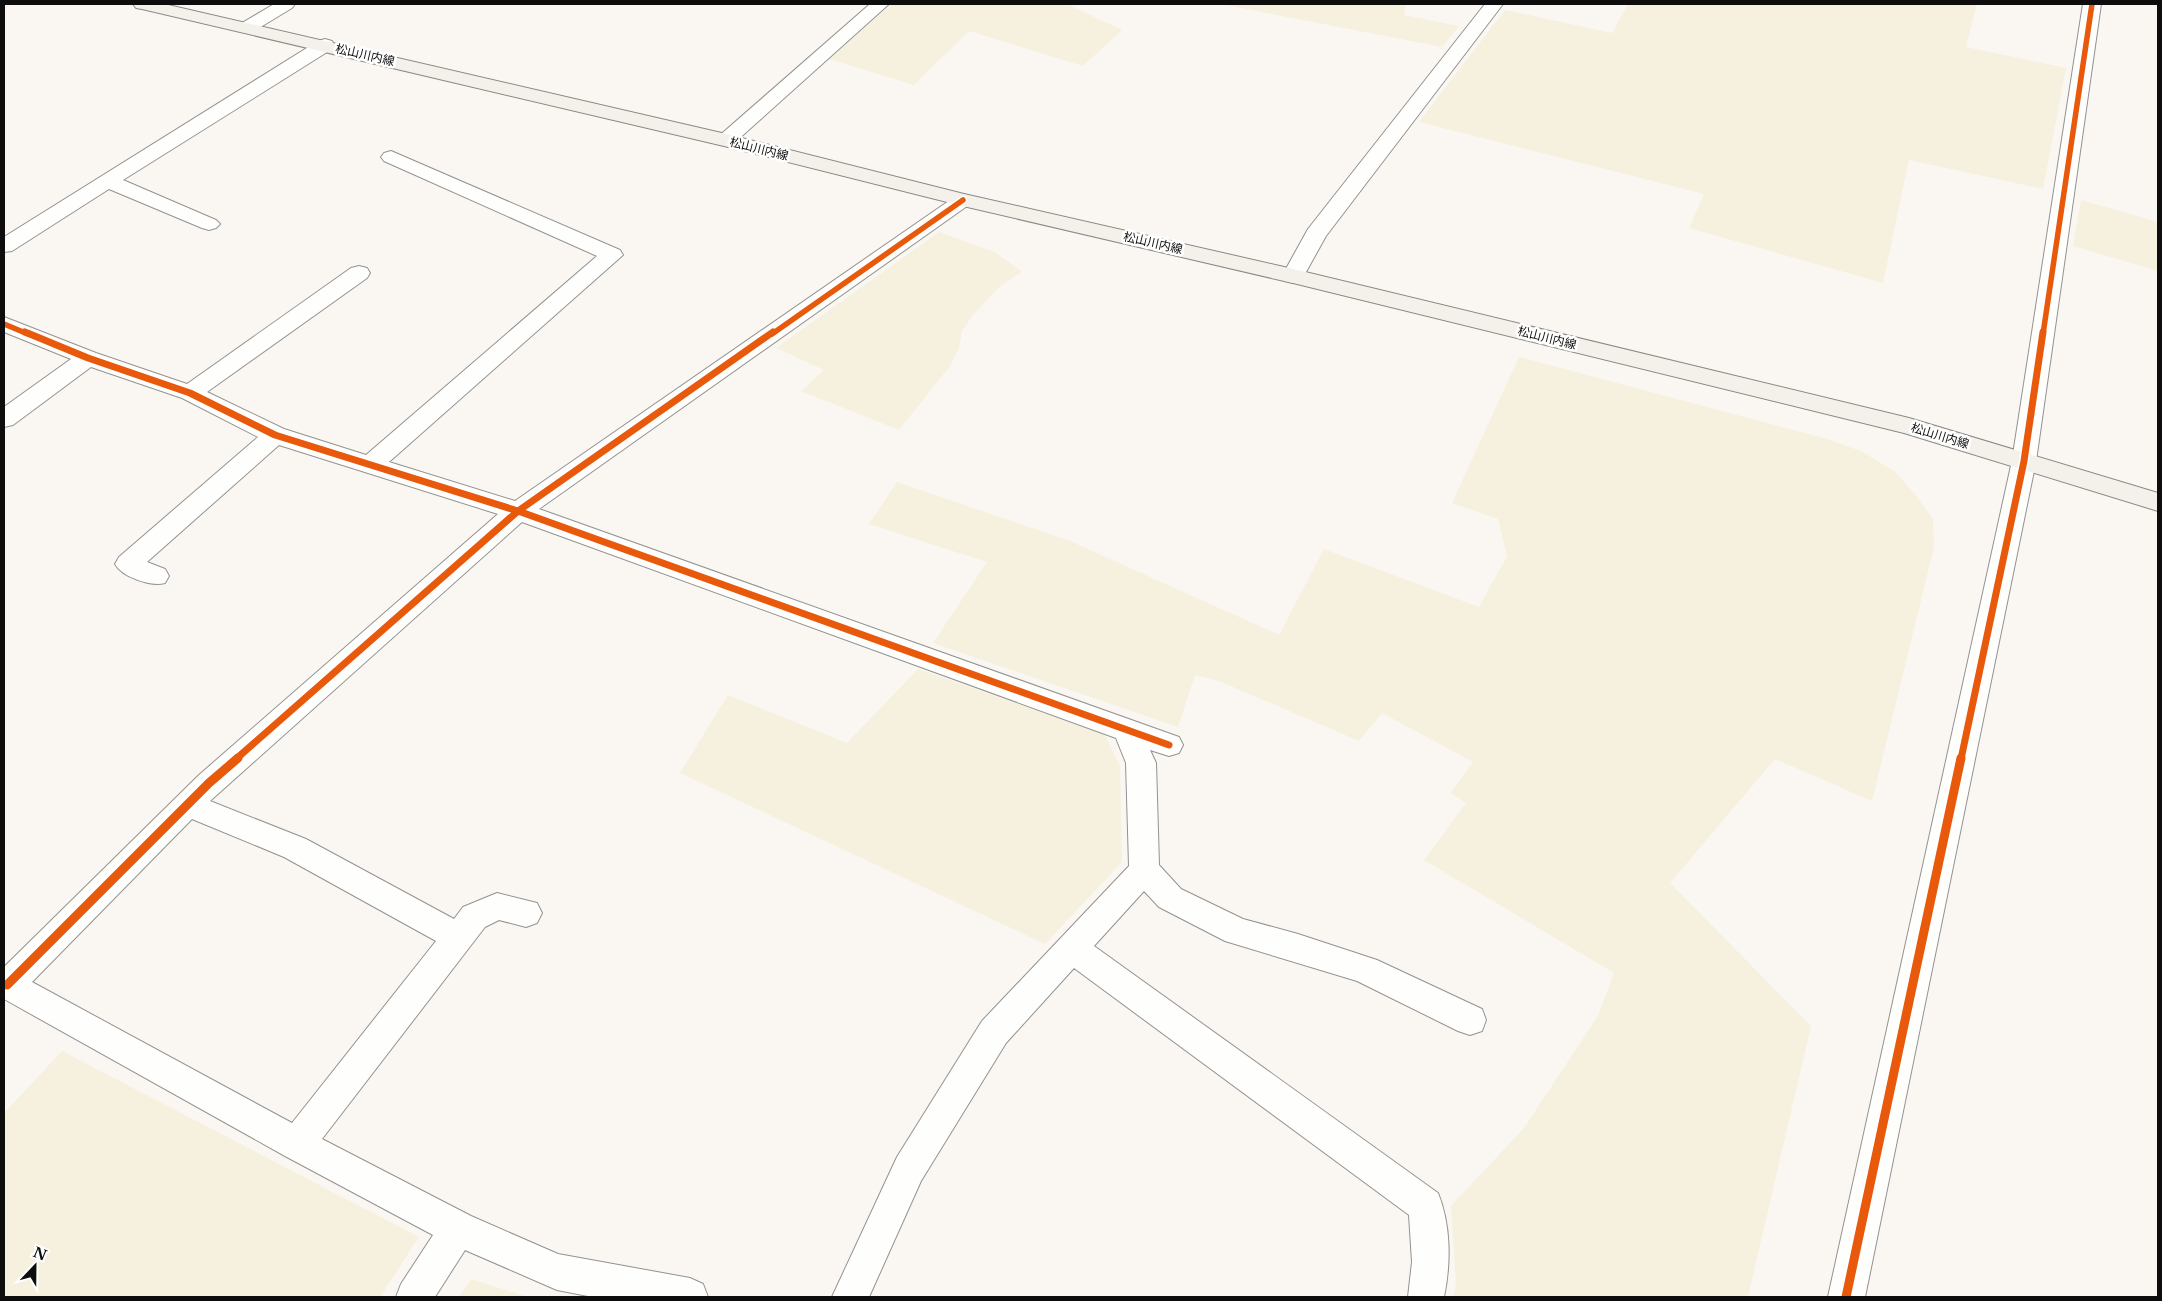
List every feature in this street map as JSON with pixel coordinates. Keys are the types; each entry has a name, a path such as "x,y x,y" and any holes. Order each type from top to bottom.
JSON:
{"main road":[{"name":"松山川内線","path":"142,4 248,27 726,140 962,200 1293,276 1909,426 2158,502"}],"street":[{"path":"248,27 286,4"},
{"path":"1293,276 1316,234 1494,4"},
{"path":"1846,1297 2024,461 2092,4"},
{"path":"726,140 874,5"},
{"path":"4,246 325,45"},
{"path":"370,465 612,255 391,157"},
{"path":"108,181 209,224"},
{"path":"690,1297 557,1272 458,1229 297,1144 5,984 209,783 518,511 962,200"},
{"path":"190,393 359,273"},
{"path":"4,324 88,358 190,393 275,435 518,511 1169,745"},
{"path":"4,419 88,358"},
{"path":"156,576 128,564 275,435"},
{"path":"1127,729 1141,763 1144,870 1170,898 1236,931 1298,948 1366,970 1470,1020"},
{"path":"188,805 295,848 457,937"},
{"path":"850,1297 910,1169 994,1032 1144,870"},
{"path":"297,1144 474,917 497,906 526,913"},
{"path":"1072,948 1425,1205 1431,1241 1429,1284 1426,1297"},
{"path":"414,1297 458,1229"}],"shaded area":[{"path":"892,4 1067,4 1122,30 1083,66 969,31 914,85 829,59"},
{"path":"1220,4 1406,4 1404,15 1459,26 1442,47"},
{"path":"1628,4 1977,4 1966,47 2066,68 2043,189 1909,160 1883,283 1689,228 1704,194 1419,122 1505,10 1612,33"},
{"path":"2081,200 2158,222 2158,271 2073,246"},
{"path":"939,232 995,252 1022,272 1000,286 973,315 962,331 959,348 950,366 899,430 801,391 824,370 776,348"},
{"path":"1519,357 1823,438 1861,451 1894,471 1914,493 1933,519 1934,547 1872,801 1775,759 1670,883 1811,1026 1748,1297 1453,1297 1456,1283 1451,1206 1524,1128 1598,1016 1614,973 1424,860 1466,803 1451,793 1473,762 1382,713 1359,741 1219,681 1195,675 1178,727 933,643 987,562 869,524 897,482 1070,541 1279,635 1324,549 1479,607 1507,556 1498,519 1452,503"},
{"path":"918,669 1104,734 1120,766 1122,862 1045,944 680,773 728,695 847,743"},
{"path":"62,1051 419,1237 380,1297 4,1297 4,1113"},
{"path":"471,1279 528,1297 459,1297"}],"cycle path":[{"path":"1846,1297 2024,461 2092,4"},
{"path":"7,985 209,783 518,511 963,200"},
{"path":"4,324 88,358 190,393 275,435 518,511 1169,745"}]}
